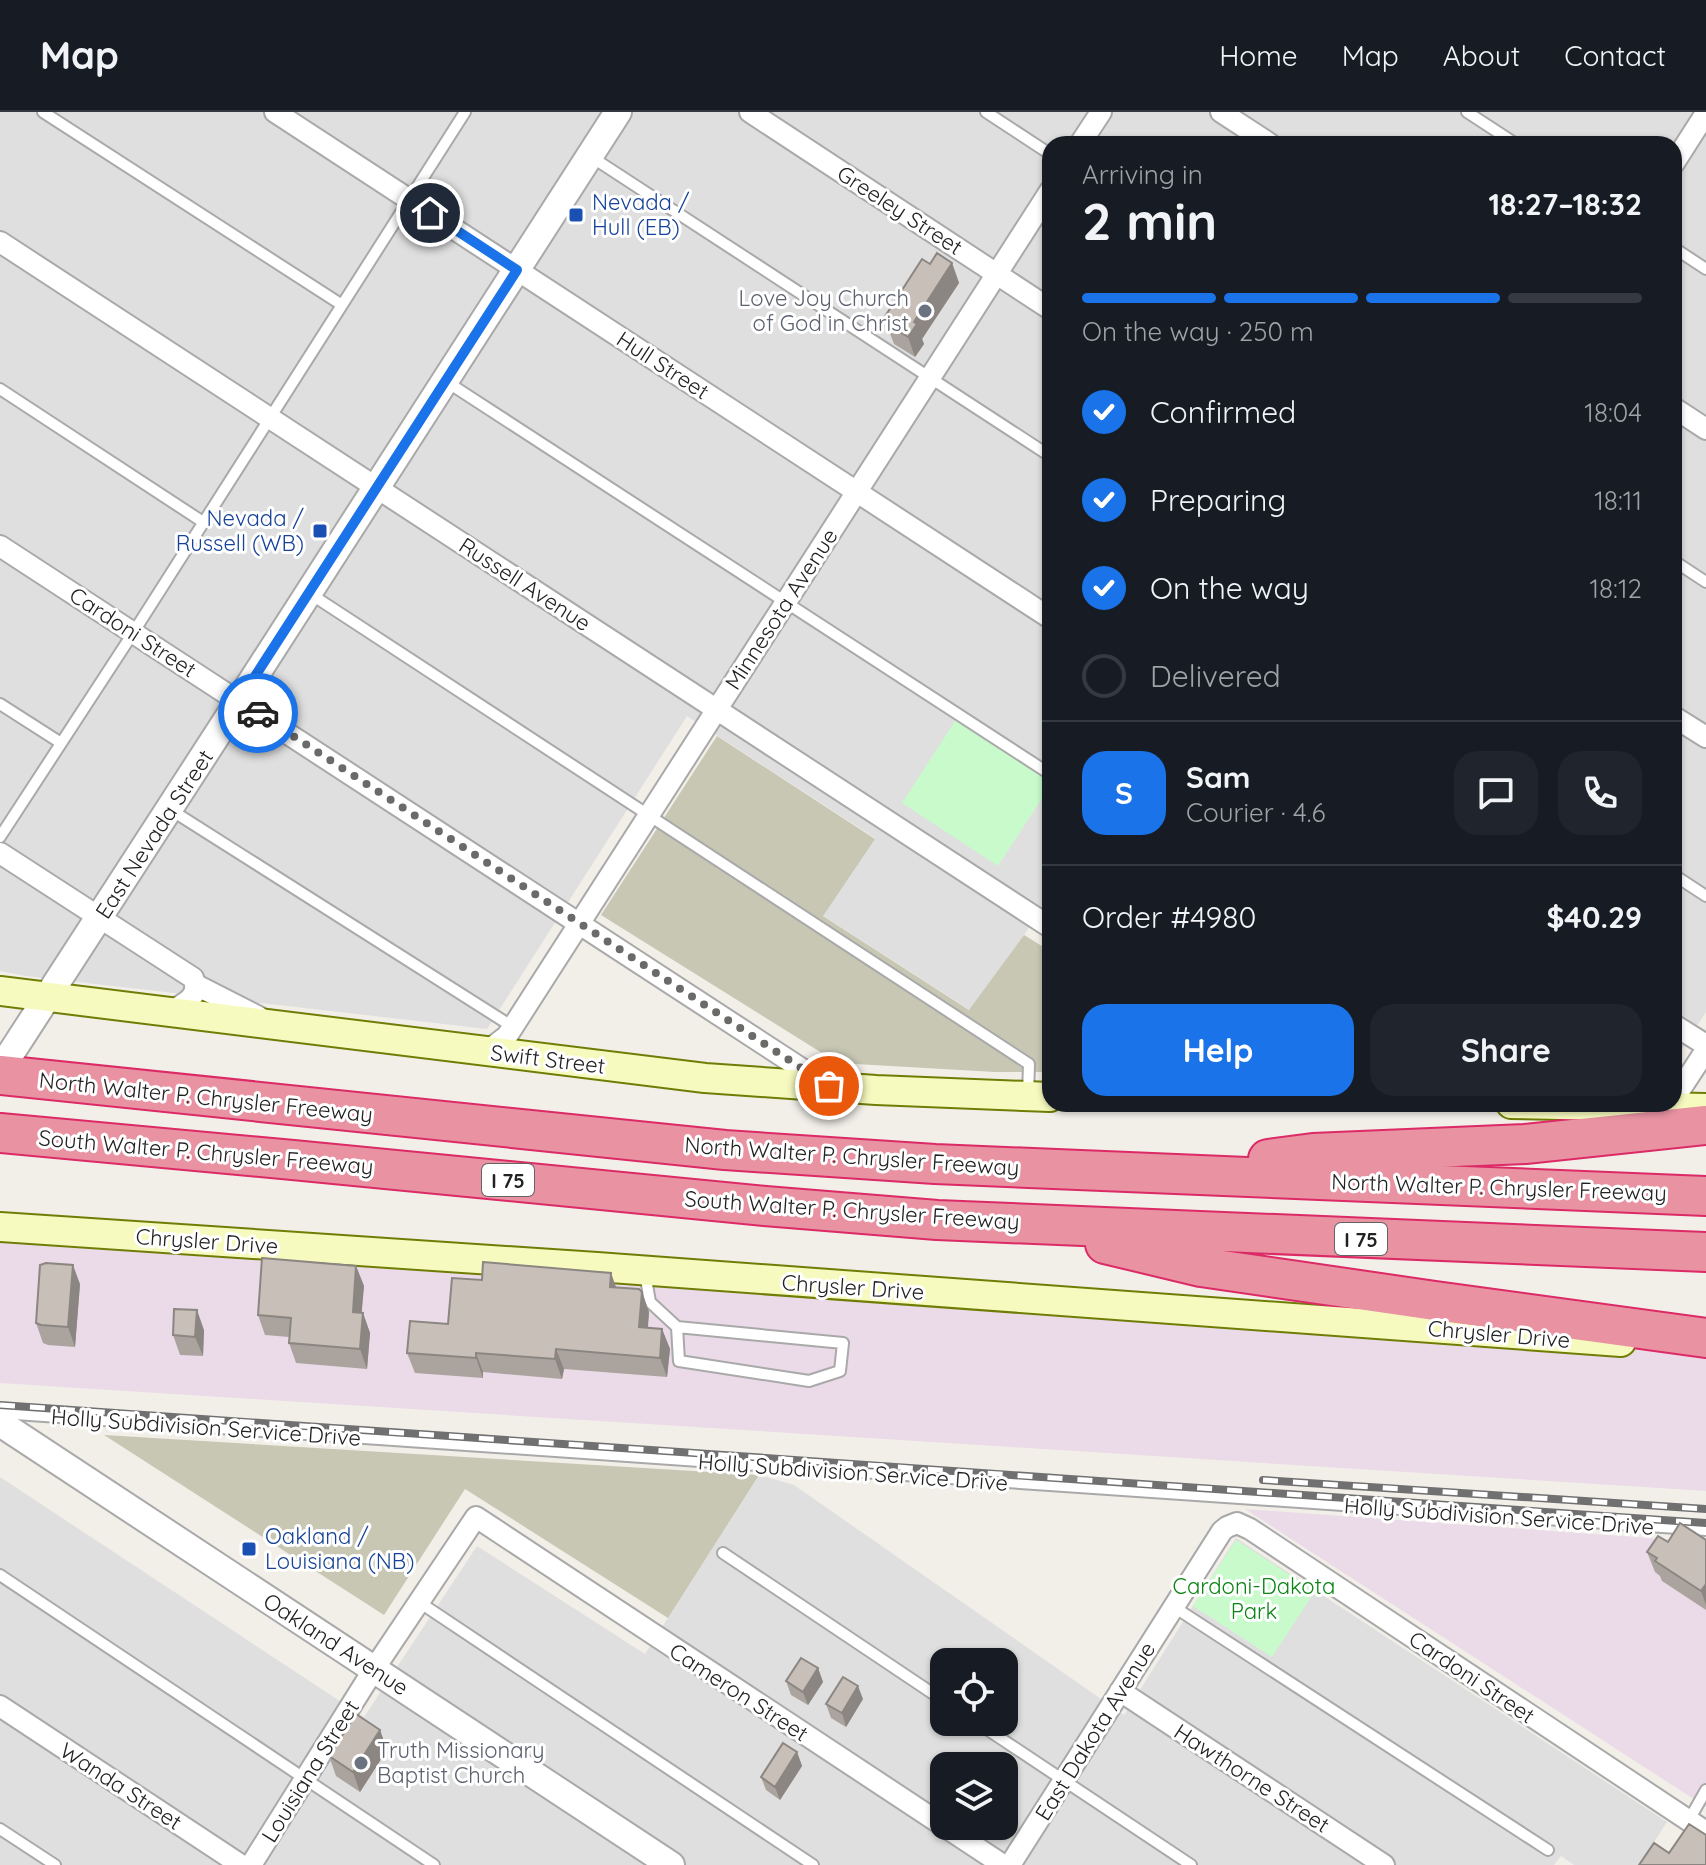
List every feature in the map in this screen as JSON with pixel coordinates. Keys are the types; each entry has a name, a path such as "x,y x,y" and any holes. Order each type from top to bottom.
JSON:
{"highway":[{"name":"North Walter P. Chrysler Freeway","path":"0,1073 725,1150 935,1164 1706,1196"},
{"path":"1158,1172 1313,1153 1525,1144 1706,1125"},
{"name":"South Walter P. Chrysler Freeway","path":"0,1133 937,1220 1706,1252"},
{"path":"1017,1223 1201,1267 1706,1338"}],"main road":[{"path":"0,991 48,997"},
{"name":"Swift Street","path":"48,997 477,1051 510,1040 705,1078 1039,1096"},
{"path":"1682,1105 1706,1108"},
{"name":"Chrysler Drive","path":"0,1227 1575,1340 1706,1346"}],"street":[{"name":"Hull Street","path":"275,112 1042,613"},
{"name":"East Nevada Street","path":"0,1073 618,112"},
{"name":"Greeley Street","path":"750,112 1042,304"},
{"path":"1085,136 1101,112"},
{"path":"1221,112 1258,136"},
{"path":"1682,150 1703,115"},
{"name":"Minnesota Avenue","path":"510,1040 579,924 1042,203"},
{"name":"Russell Avenue","path":"0,242 1042,922"},
{"path":"1682,413 1706,429"},
{"name":"Cardoni Street","path":"0,546 829,1086"},
{"path":"1682,722 1706,737"},
{"path":"0,853 193,978 195,994 168,1013"},
{"path":"195,983 275,1026"},
{"path":"1682,1031 1706,1048 1682,1086"},
{"name":"Oakland Avenue","path":"0,1423 671,1865"},
{"name":"Louisiana Street","path":"251,1865 374,1669 476,1517"},
{"name":"Cameron Street","path":"476,1517 1003,1865"},
{"name":"Cardoni Street","path":"1237,1523 1698,1826"},
{"name":"East Dakota Avenue","path":"1010,1865 1222,1531 1237,1523"},
{"name":"Hawthorne Street","path":"1120,1691 1384,1865"},
{"name":"Wanda Street","path":"0,1706 241,1865"}],"lane":[{"path":"43,112 342,305"},
{"path":"0,837 465,112"},
{"path":"986,112 1042,149"},
{"path":"1467,112 1504,136"},
{"path":"590,156 1042,451"},
{"path":"1682,253 1706,269"},
{"path":"445,381 1042,769"},
{"path":"0,389 203,522"},
{"path":"1682,566 1706,582"},
{"path":"309,593 1029,1064 1039,1096"},
{"path":"0,704 61,743"},
{"path":"170,809 510,1040"},
{"path":"1682,880 1706,896"},
{"path":"645,1271 650,1302 677,1327 843,1343 840,1371 809,1381 679,1361 677,1327"},
{"name":"Holly Subdivision Service Drive","path":"0,1413 1706,1530"},
{"path":"723,1553 930,1692"},
{"path":"0,1575 434,1865"},
{"path":"419,1602 813,1865"},
{"path":"1174,1607 1548,1850"},
{"path":"997,1736 1191,1865"},
{"path":"1698,1826 1706,1790"},
{"path":"0,1829 55,1865"}],"shaded area":[{"path":"0,112 1706,112 1706,1012 1682,1050 1682,136 1042,136 1042,907 970,1010 822,915 875,838 687,716 487,1029 0,971"},
{"path":"717,736 875,839 823,916 969,1010 1024,935 1042,946 1042,1072 838,1063 601,915"},
{"path":"0,1238 1706,1355 1706,1491 0,1383"},
{"path":"104,1435 759,1475 668,1618 465,1489 384,1615"},
{"path":"759,1475 794,1485 1124,1715 1236,1538 1667,1822 1639,1865 1574,1865 1561,1856 1554,1865 0,1865 0,1477 364,1717 477,1546 645,1654"},
{"path":"1245,1509 1706,1542 1706,1807"}],"green space":[{"path":"957,718 1042,773 1042,798 998,866 902,803"},
{"name":"Cardoni-Dakota Park","path":"1236,1540 1315,1591 1272,1657 1193,1606"}],"building":[{"path":"937,253 952,263 914,322 917,324 908,337 887,324 889,321 884,318 922,259 930,264"},
{"path":"262,1258 356,1266 353,1312 363,1313 360,1349 289,1343 291,1318 258,1315"},
{"path":"483,1262 611,1273 610,1287 639,1289 642,1292 639,1327 662,1329 660,1358 556,1349 555,1359 476,1353 476,1358 407,1353 410,1321 448,1324 452,1278 482,1280"},
{"path":"40,1265 73,1265 68,1327 36,1323"},
{"path":"174,1309 197,1310 195,1337 173,1335"},
{"path":"1680,1523 1706,1540 1706,1584 1701,1591 1655,1561 1657,1558 1647,1552 1658,1536 1668,1542"},
{"path":"801,1658 818,1668 803,1692 786,1681"},
{"path":"843,1677 858,1686 842,1713 826,1704"},
{"path":"356,1714 380,1730 353,1772 329,1756"},
{"path":"783,1743 797,1752 775,1787 761,1777"},
{"path":"1689,1824 1706,1835 1706,1865 1639,1865 1654,1843 1669,1853"}],"railway":[{"path":"0,1405 1706,1523"},
{"path":"1263,1480 1706,1509"}],"way so far":[{"path":"258,713 829,1086"}],"place":[{"name":"Nevada / Hull (EB)","path":"576,215"},
{"name":"Love Joy Church of God in Christ","path":"925,311"},
{"name":"Nevada / Russell (WB)","path":"320,531"},
{"name":"Oakland / Louisiana (NB)","path":"249,1549"},
{"name":"Truth Missionary Baptist Church","path":"361,1763"}],"route":[{"path":"258,713 239,701 517,270 430,213"}]}
